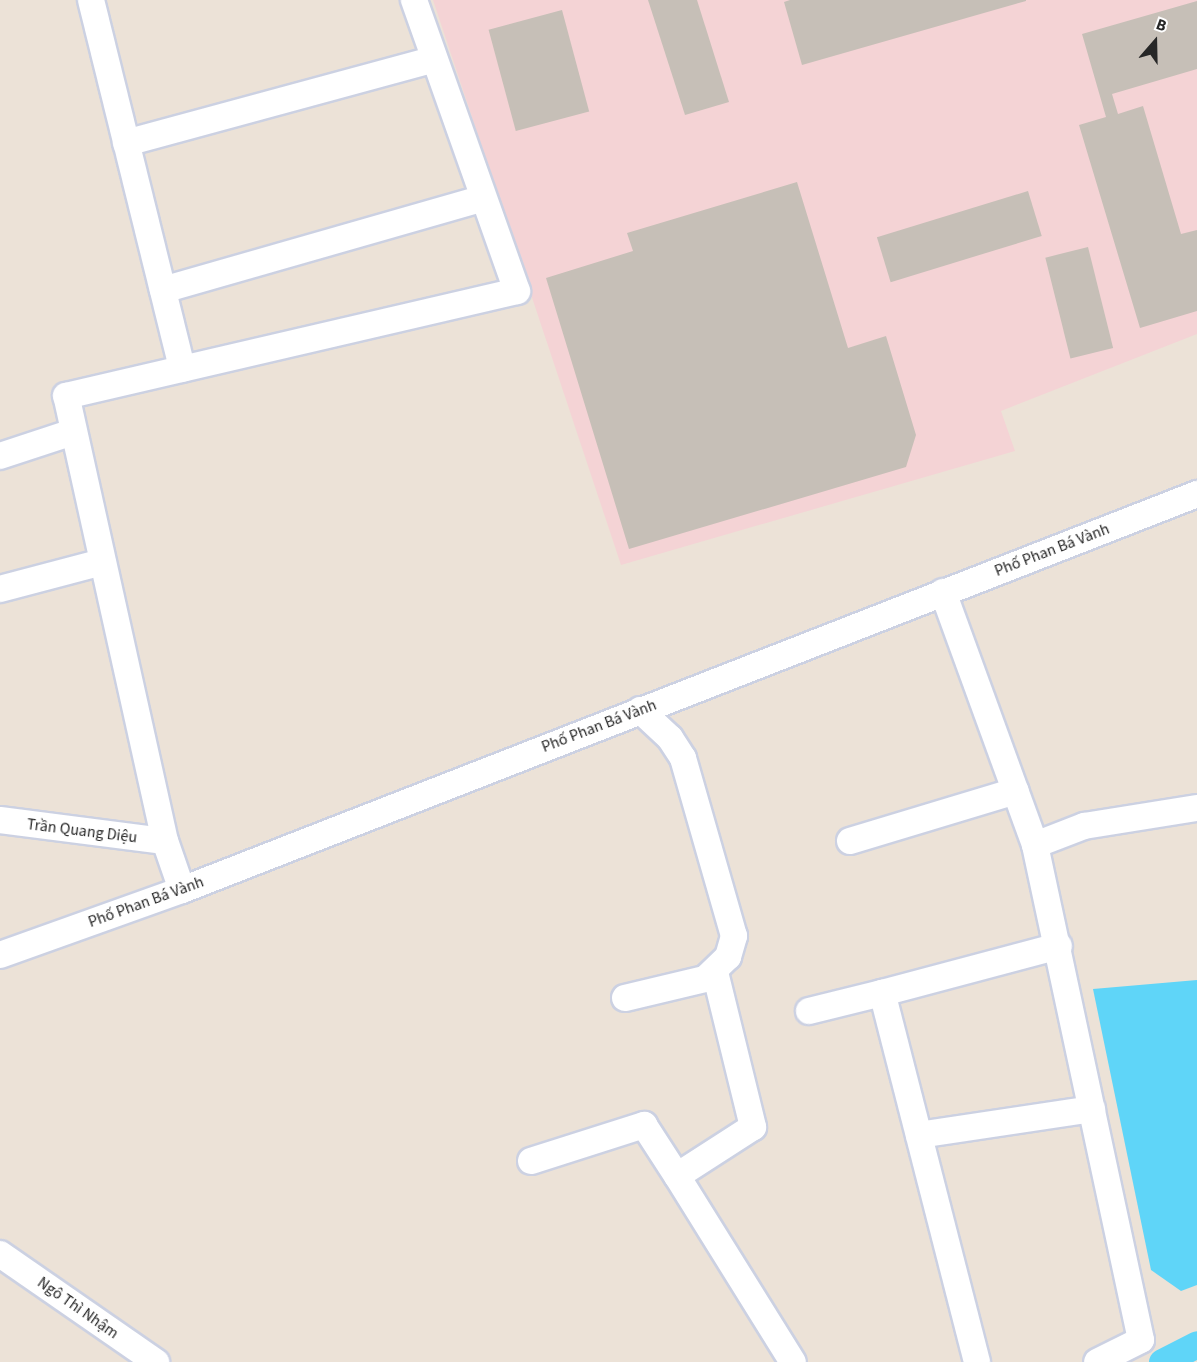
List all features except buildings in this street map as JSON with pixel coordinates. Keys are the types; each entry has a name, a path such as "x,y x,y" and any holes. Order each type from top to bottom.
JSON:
{"street":[{"path":"91,0 182,369"},
{"path":"182,890 165,841 66,396 517,291 481,199 432,60 414,0"},
{"path":"126,143 432,60"},
{"path":"163,290 481,199"},
{"path":"0,456 73,432"},
{"name":"Phố Phan Bá Vành","path":"0,955 182,890 1197,494"},
{"path":"0,589 102,562"},
{"path":"943,592 1035,845 1059,946 1141,1340 1096,1362"},
{"path":"626,998 696,983 715,972 728,957 734,936 693,785 676,745 640,710"},
{"path":"850,841 1016,791"},
{"path":"1035,845 1084,826 1197,808"},
{"name":"Trần Quang Diệu","path":"0,820 165,841"},
{"path":"809,1011 1059,946"},
{"path":"677,1176 753,1126 715,972"},
{"path":"882,993 978,1362"},
{"path":"919,1135 1092,1109"},
{"path":"531,1161 644,1125 793,1362"},
{"name":"Ngô Thì Nhậm","path":"0,1254 156,1362"}],"shaded area":[{"path":"433,0 1197,0 1197,334 1001,411 1015,451 621,565"}],"water":[{"path":"1197,980 1197,1285 1181,1291 1151,1270 1093,989"}],"waterway":[{"path":"1162,1362 1197,1344"}]}
